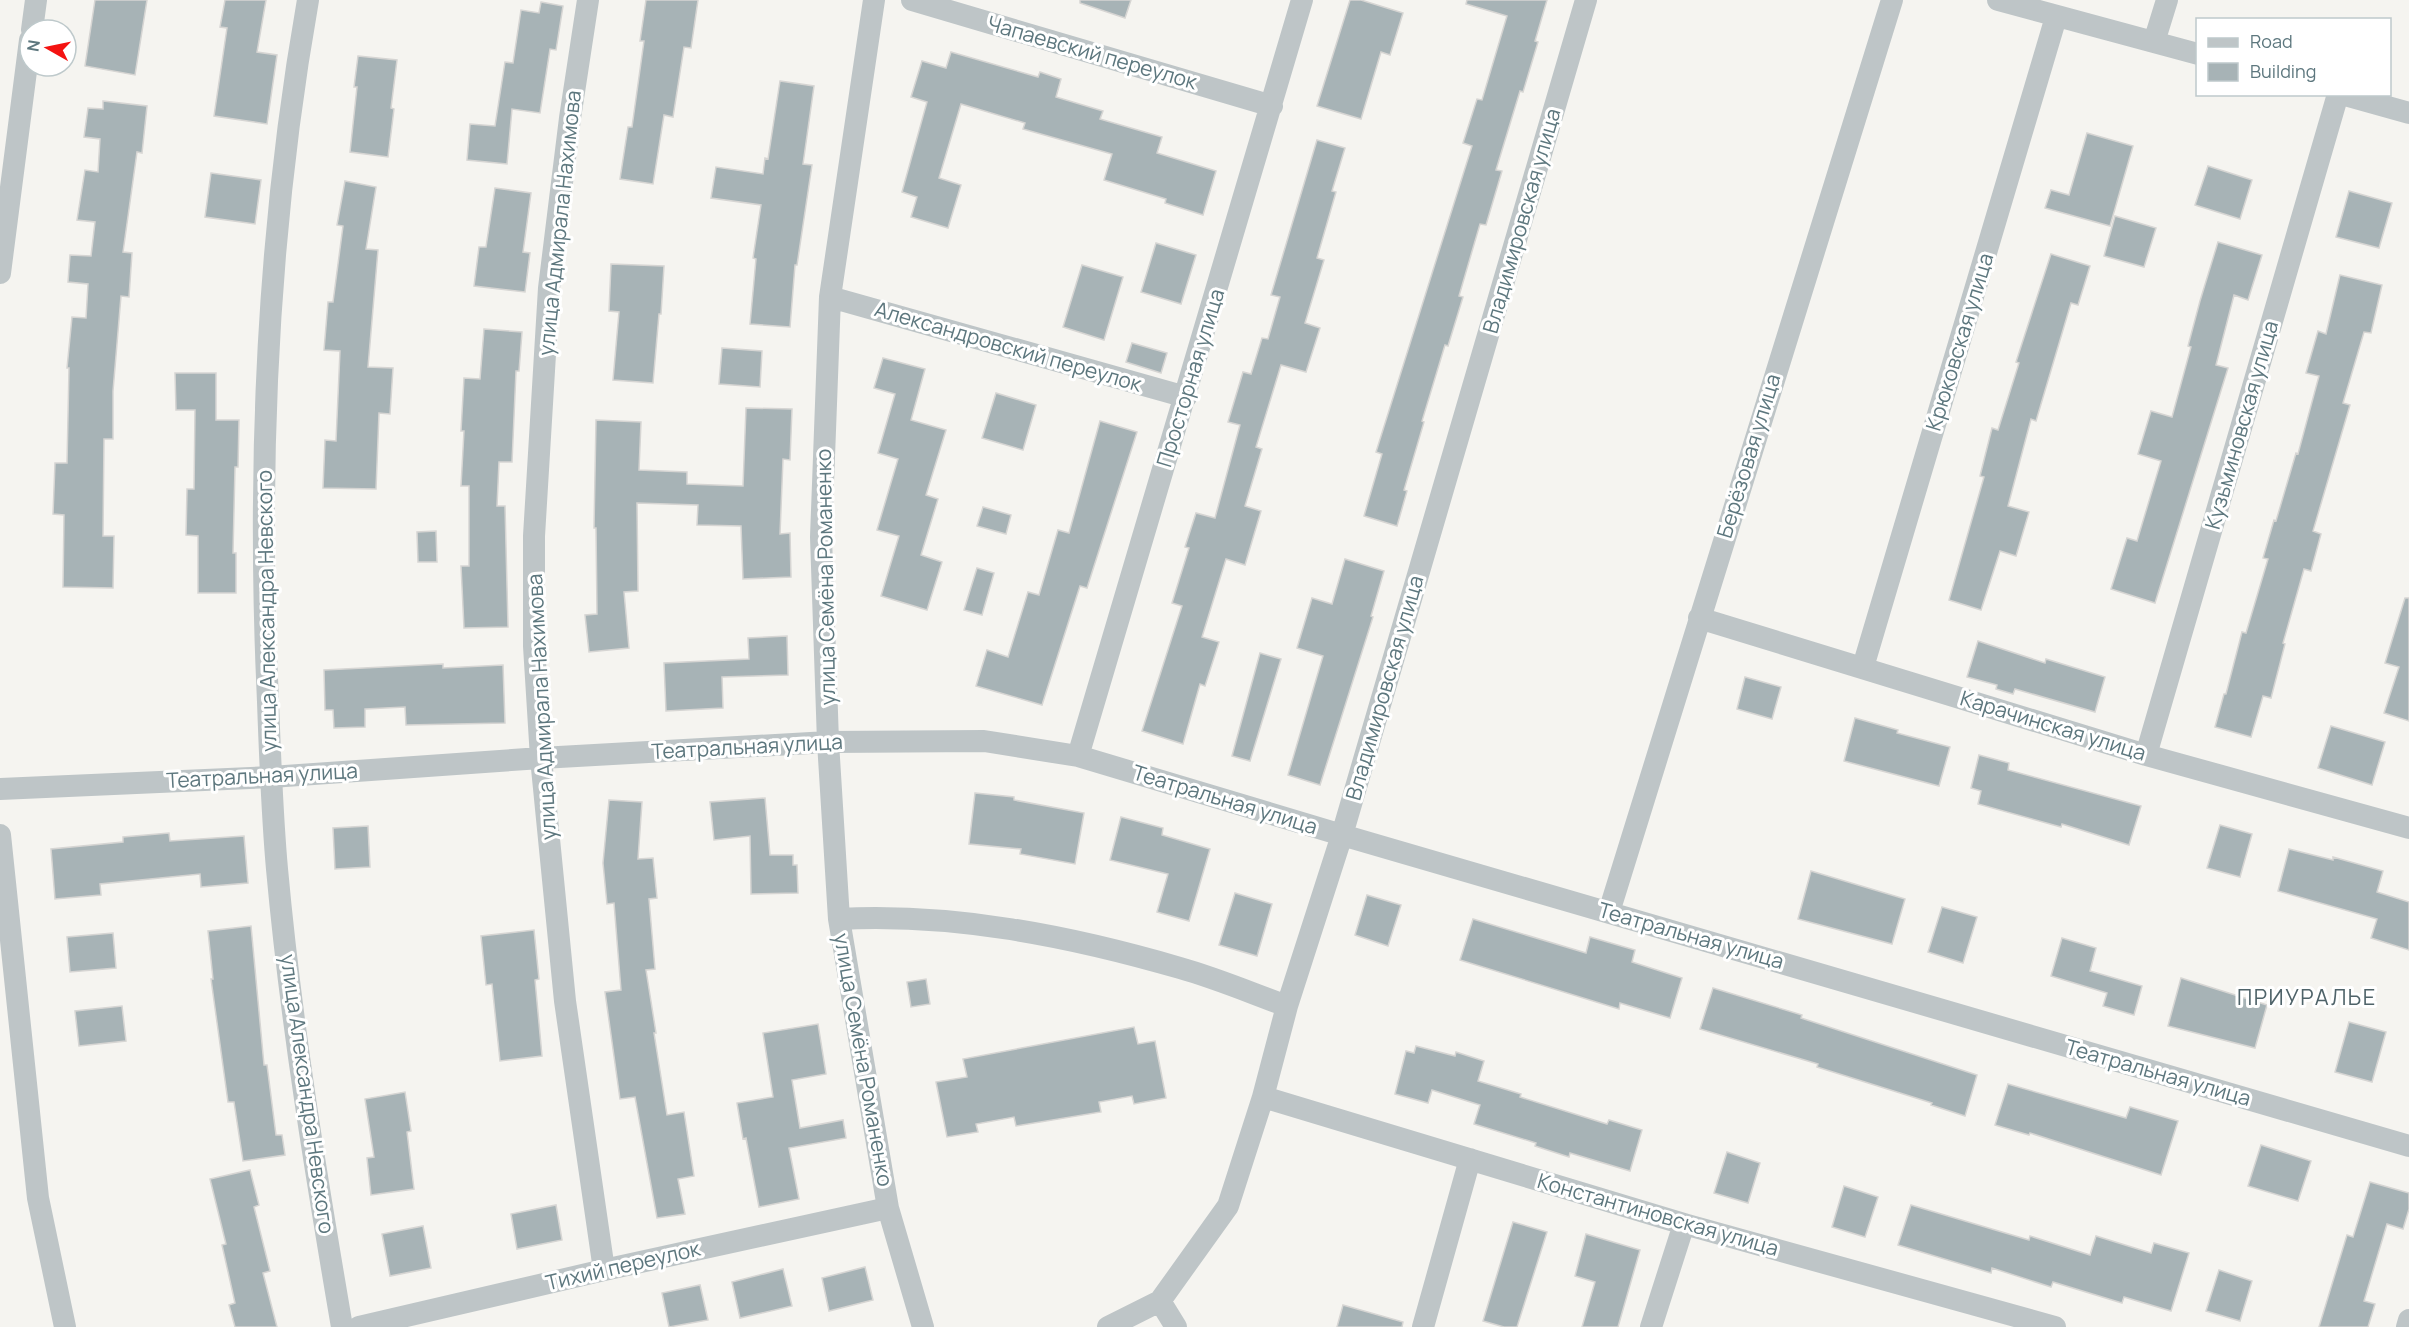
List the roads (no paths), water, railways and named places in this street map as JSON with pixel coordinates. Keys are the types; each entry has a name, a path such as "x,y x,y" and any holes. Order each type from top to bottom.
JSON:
{"street":[{"path":"34,18 36,0"},
{"name":"улица Александра Невского","path":"308,0 280,208 269,344 264,496 265,632 277,868 287,964 312,1150 342,1327"},
{"name":"улица Адмирала Нахимова","path":"588,0 570,118 549,288 534,569 534,646 541,758 565,1001 604,1270"},
{"name":"улица Семёна Романенко","path":"874,0 830,297 821,537 828,742 839,920 888,1208 923,1327"},
{"name":"Чапаевский переулок","path":"912,0 1272,106"},
{"name":"Просторная улица","path":"1078,756 1302,0"},
{"name":"Владимировская улица","path":"1108,1327 1160,1301 1228,1206 1263,1097 1287,1006 1342,836 1586,0"},
{"name":"Берёзовая улица","path":"1609,912 1892,0"},
{"path":"1998,0 2196,53"},
{"path":"2154,42 2167,0"},
{"name":"Крюковская улица","path":"1863,667 2056,16"},
{"path":"0,273 25,78"},
{"name":"Кузьминовская улица","path":"2146,755 2338,96"},
{"path":"2346,96 2409,113"},
{"name":"Александровский переулок","path":"830,297 1186,397"},
{"name":"Карачинская улица","path":"1699,618 2146,755 2409,828"},
{"name":"Театральная улица","path":"0,789 271,777 541,758 828,742 984,741 1078,756 1342,836 2409,1146"},
{"path":"0,835 38,1198 65,1327"},
{"path":"839,920 880,917 952,920 1077,942 1181,968 1287,1006"},
{"name":"Константиновская улица","path":"1263,1097 1684,1224 2055,1327"},
{"path":"1423,1327 1470,1160"},
{"name":"Тихий переулок","path":"359,1327 604,1270 888,1208"},
{"path":"1651,1327 1684,1224"},
{"path":"1160,1301 1176,1327"},
{"path":"2407,1327 2409,1320"}],"district":[{"name":"ПРИУРАЛЬЕ","path":"2307,997"}]}
